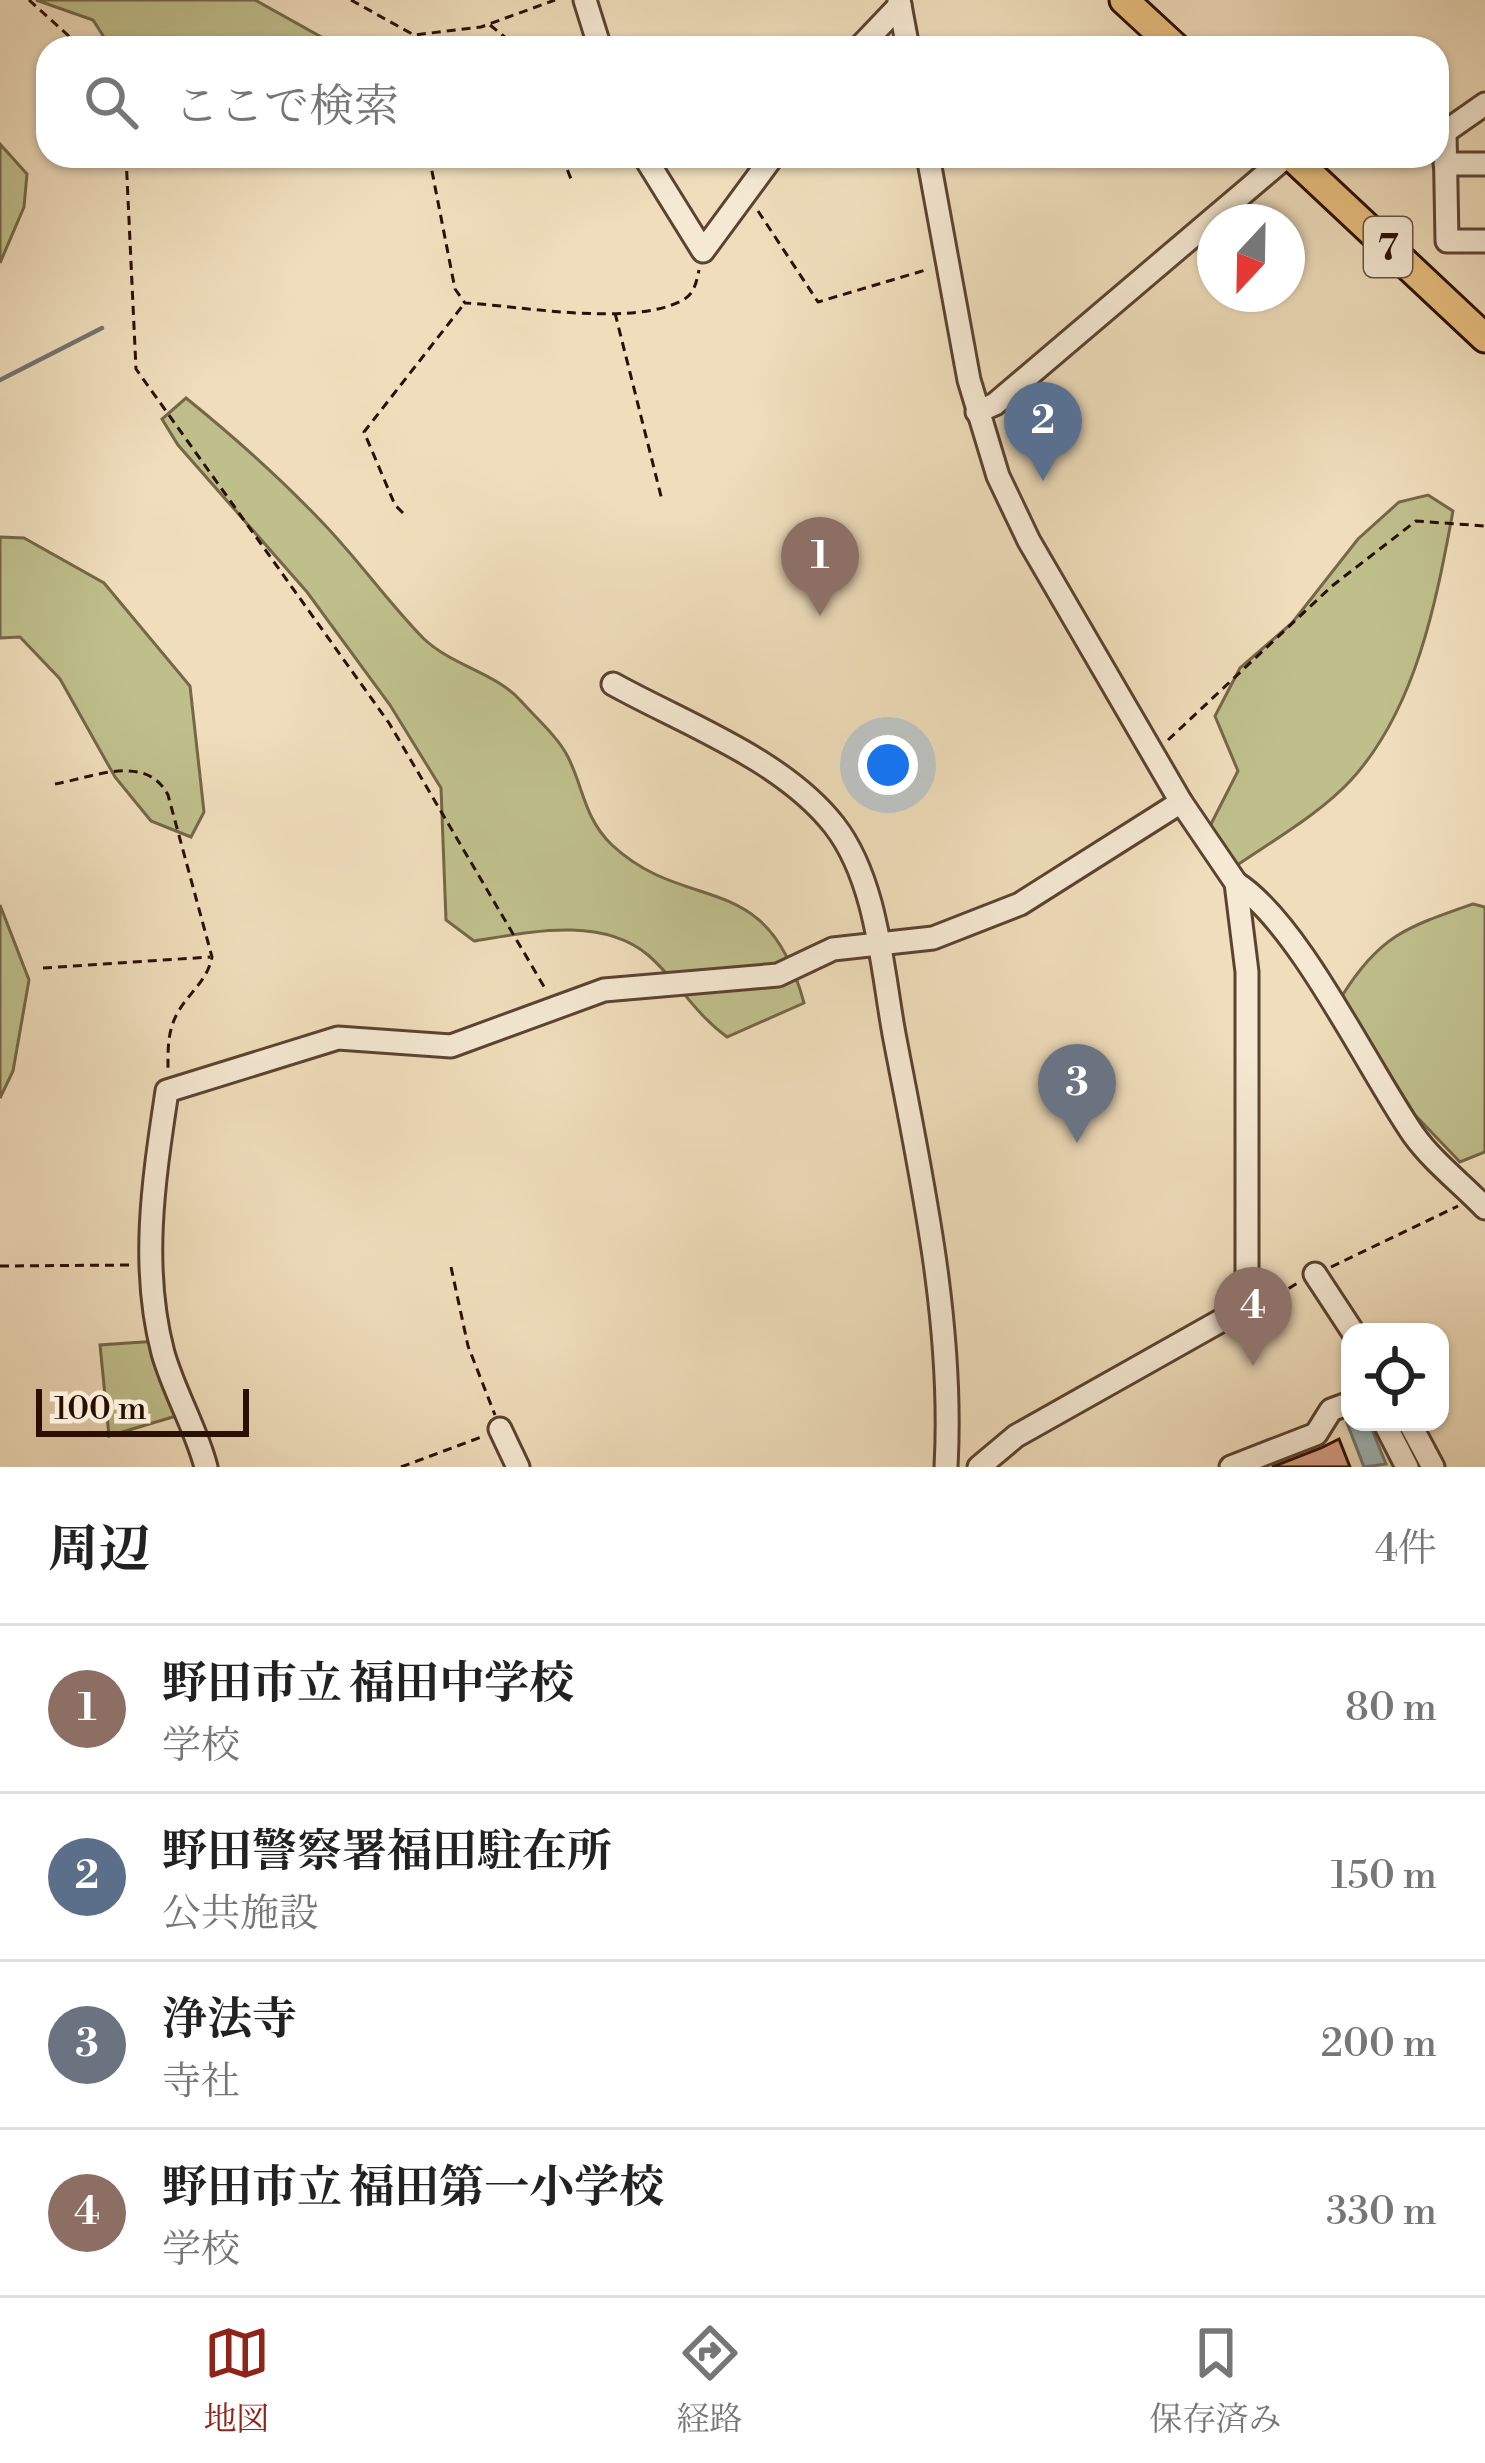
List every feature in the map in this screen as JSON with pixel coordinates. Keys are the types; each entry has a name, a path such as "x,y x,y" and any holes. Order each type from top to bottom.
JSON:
{"main road":[{"path":"1124,0 1163,36"},
{"name":"7","path":"1302,168 1485,338"}],"street":[{"path":"585,0 596,36"},
{"path":"872,36 904,5"},
{"path":"904,5 907,36"},
{"path":"1449,129 1485,104"},
{"path":"1449,164 1485,164"},
{"path":"651,168 703,251 763,168"},
{"path":"930,168 977,412 998,476 1029,541 1181,802 1236,883 1253,894 1320,987 1416,1138 1482,1199"},
{"path":"977,412 995,404 1275,168"},
{"path":"1445,168 1447,241 1485,242"},
{"path":"613,684 761,765 818,808 854,861 878,946 939,1295 946,1467"},
{"path":"206,1467 163,1353 152,1264 150,1202 167,1091 338,1038 451,1046 604,990 778,975 833,949 878,946 978,924 1181,802"},
{"path":"979,1467 1016,1436 1246,1306 1246,972 1236,883"},
{"path":"1315,1274 1347,1323"},
{"path":"1231,1467 1316,1434 1330,1410 1341,1406"},
{"path":"500,1429 518,1467"},
{"path":"1388,1431 1406,1467"},
{"path":"1414,1431 1433,1467"}],"path":[{"path":"29,0 69,36"},
{"path":"351,0 414,35 488,24 555,0"},
{"path":"488,24 503,36"},
{"path":"127,168 136,369 389,723 556,1008"},
{"path":"431,168 455,289 465,303"},
{"path":"567,168 572,179"},
{"path":"745,191 818,302 948,263"},
{"path":"465,303 636,313 681,302 694,290 703,251"},
{"path":"404,513 394,505 364,432 465,303"},
{"path":"615,312 662,500"},
{"path":"1153,754 1332,586 1416,521 1485,526"},
{"path":"55,784 139,769 159,777 212,957 209,971 177,1013 169,1036 167,1091"},
{"path":"43,968 212,957"},
{"path":"1246,1306 1255,1309 1315,1274 1482,1199"},
{"path":"0,1266 152,1264"},
{"path":"401,1467 500,1429 469,1346 451,1267"}],"green space":[{"path":"36,0 255,0 320,36 103,36 93,20"},
{"path":"0,144 27,174 24,207 0,263"},
{"path":"186,398 305,505 423,638 521,701 564,750 590,814 612,845 641,867 747,911 769,930 788,960 804,1003 727,1037 659,965 629,943 609,935 564,930 474,941 446,920 441,788 390,705 307,592 178,445 162,419"},
{"path":"1428,495 1453,511 1420,653 1392,720 1374,751 1339,792 1233,868 1209,828 1238,771 1215,716 1240,668 1292,623 1358,539 1399,502"},
{"path":"0,537 24,538 104,583 190,686 204,812 191,837 151,821 115,777 60,679 20,637 0,638"},
{"path":"1473,904 1485,907 1485,1152 1460,1162 1415,1115 1342,996 1369,959 1397,936"},
{"path":"0,905 29,980 13,1071 0,1098"},
{"path":"157,1341 183,1414 109,1436 100,1345"}],"water":[{"path":"1350,1431 1373,1431 1386,1464 1364,1467"}],"building":[{"path":"1339,1439 1350,1467 1272,1467 1321,1448"}],"waterway":[{"path":"0,380 102,328"}],"place":[{"name":"野田警察署福田駐在所","path":"1043,481"},
{"name":"野田市立 福田中学校","path":"820,616"},
{"name":"浄法寺","path":"1077,1143"},
{"name":"野田市立 福田第一小学校","path":"1253,1366"}]}
